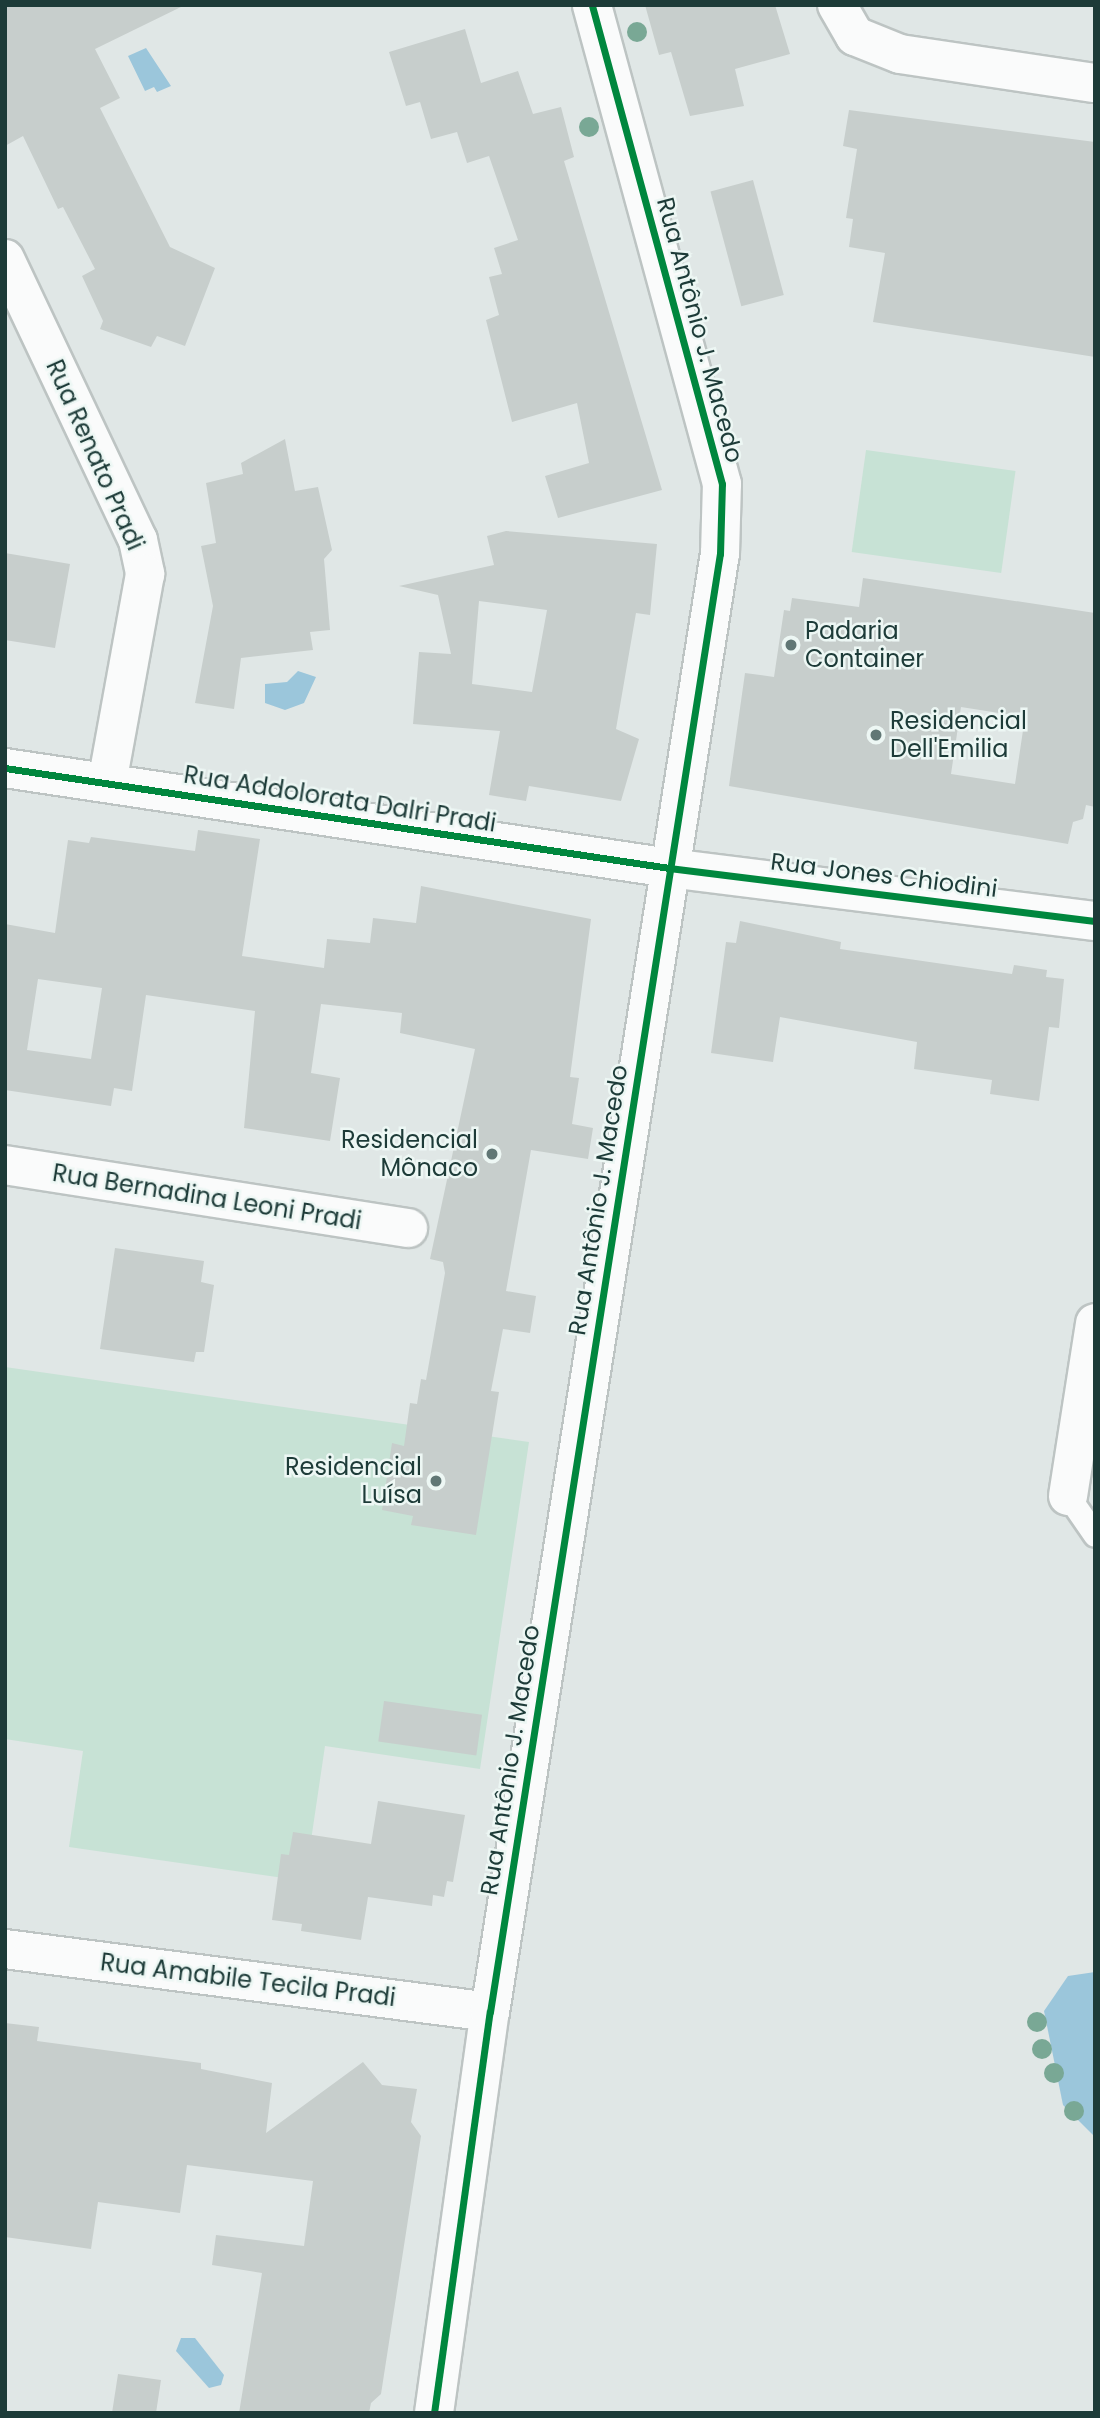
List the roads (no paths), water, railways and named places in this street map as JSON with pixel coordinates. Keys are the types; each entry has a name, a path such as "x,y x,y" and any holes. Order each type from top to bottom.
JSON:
{"street":[{"name":"Rua Antônio J. Macedo","path":"434,2413 490,2012 720,554 722,484 592,5"},
{"path":"837,5 855,36 900,54 1095,83"},
{"name":"Rua Renato Pradi","path":"5,259 138,540 145,574 107,783"},
{"name":"Rua Addolorata Dalri Pradi","path":"5,768 669,867"},
{"name":"Rua Jones Chiodini","path":"669,867 1095,921"},
{"name":"Rua Bernadina Leoni Pradi","path":"5,1165 408,1228"},
{"path":"1068,1496 1095,1323"},
{"name":"Rua Amabile Tecila Pradi","path":"5,1949 490,2012"}],"lane":[{"path":"1068,1496 1095,1535"}],"water":[{"path":"146,48 171,86 157,92 154,87 145,91 128,56"},
{"path":"298,671 316,677 304,703 285,710 265,703 265,684 287,682"},
{"path":"1095,1972 1095,2137 1063,2105 1044,2011 1068,1976"},
{"path":"181,2338 195,2338 224,2375 221,2385 209,2388 176,2351"}],"place":[{"name":"Padaria Container","path":"791,645"},
{"name":"Residencial Dell'Emilia","path":"876,735"},
{"name":"Residencial Mônaco","path":"492,1154"},
{"name":"Residencial Luísa","path":"436,1481"}]}
